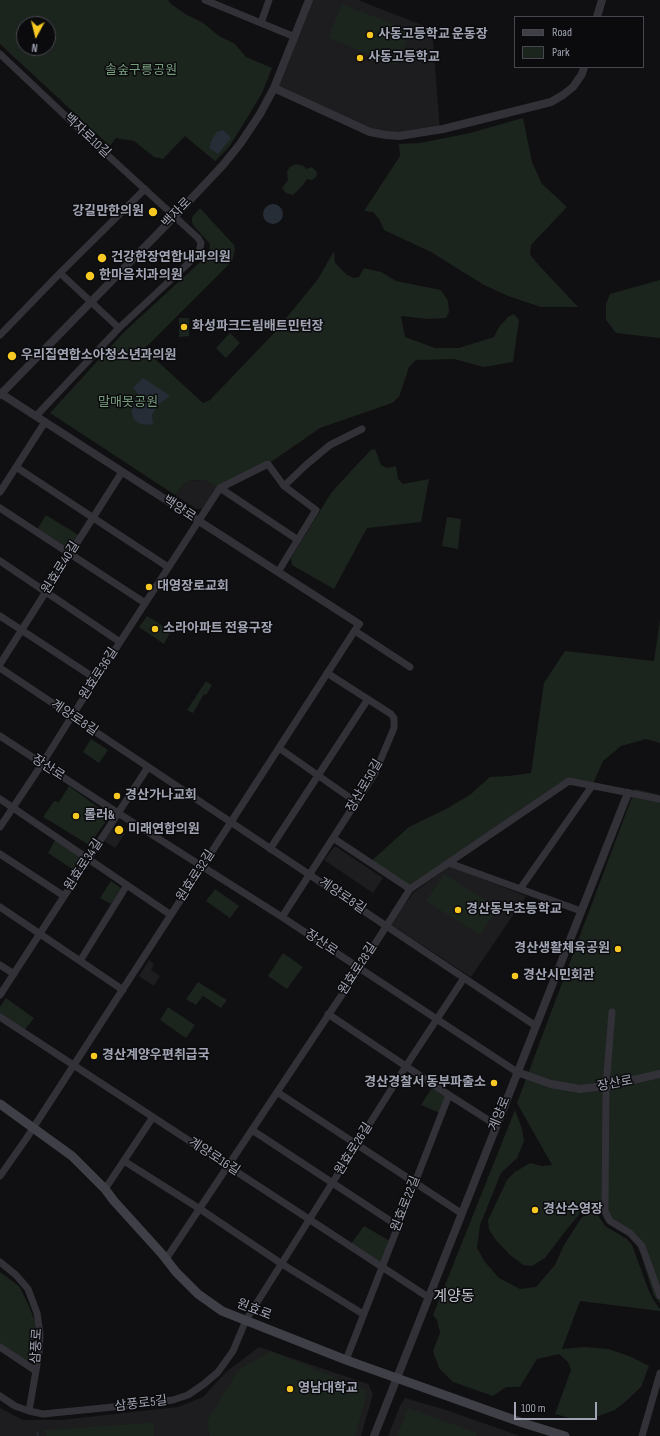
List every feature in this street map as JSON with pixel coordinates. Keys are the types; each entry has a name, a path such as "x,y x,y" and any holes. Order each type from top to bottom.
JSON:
{"main road":[{"name":"원효로","path":"0,1104 72,1156 105,1189 186,1283 208,1303 222,1311 346,1360 523,1423 565,1436"}],"street":[{"path":"205,0 295,37"},
{"path":"261,23 269,0"},
{"name":"백자로","path":"0,394 223,165 240,144 260,114 274,88 309,0"},
{"path":"597,16 602,0"},
{"name":"백자로10길","path":"0,54 198,238 201,243 199,253 119,328"},
{"path":"274,88 370,132 399,136 443,130 551,102 573,87 582,74 584,68"},
{"path":"0,336 60,273 145,189"},
{"path":"36,416 119,328 60,273"},
{"name":"백양로","path":"0,394 278,572 410,667"},
{"path":"0,492 44,422"},
{"path":"284,486 330,445 362,429"},
{"path":"278,572 298,540 316,510 284,486 268,464 220,488 298,540"},
{"path":"16,467 168,567"},
{"name":"원효로40길","path":"0,664 122,472"},
{"name":"원효로36길","path":"0,827 220,488"},
{"path":"0,508 146,603"},
{"path":"0,561 120,642"},
{"path":"0,616 96,679"},
{"name":"원효로32길","path":"33,1128 357,628"},
{"name":"계양로8길","path":"0,668 536,1026"},
{"name":"장산로50길","path":"282,917 375,773 395,723 391,714 327,673"},
{"path":"270,849 368,699"},
{"name":"장산로","path":"0,736 282,917 517,1072 542,1082 572,1089 606,1086 660,1074"},
{"path":"279,748 356,802"},
{"path":"118,813 148,767"},
{"name":"원효로28길","path":"166,1259 359,969 410,889 569,781 660,799"},
{"path":"520,889 592,786"},
{"name":"계양로","path":"374,1436 396,1377 628,793"},
{"path":"0,799 171,915"},
{"name":"원효로34길","path":"0,995 118,813"},
{"path":"333,838 410,889"},
{"name":"원효로34길","path":"0,854 64,896"},
{"path":"448,863 581,911"},
{"path":"80,961 127,885"},
{"path":"0,907 123,990"},
{"path":"0,965 14,974"},
{"name":"원효로26길","path":"246,1320 406,1066 464,978"},
{"path":"612,1012 606,1086 605,1211 610,1221 630,1233 642,1246 660,1296"},
{"path":"328,1014 496,1125"},
{"name":"계양로16길","path":"0,1017 428,1297"},
{"path":"277,1092 461,1213"},
{"name":"원효로22길","path":"346,1360 449,1095"},
{"path":"105,1189 153,1117"},
{"path":"1,1174 33,1128"},
{"path":"252,1130 398,1226"},
{"path":"124,1161 200,1209 282,1264 363,1314"},
{"name":"삼풍로","path":"0,1262 16,1275 28,1289 37,1313 40,1334 36,1371 29,1411"},
{"name":"삼풍로5길","path":"0,1396 15,1406 43,1414 174,1400 188,1395 218,1372 233,1351 246,1320"},
{"name":"삼풍로","path":"0,1347 36,1371"},
{"path":"642,1436 660,1373"}],"shaded area":[{"name":"사동고등학교","path":"308,0 358,0 432,29 440,130 386,135 274,88"},
{"path":"223,130 231,138 218,154 209,148 212,139 217,132"},
{"path":"273,204 280,207 283,214 280,221 273,224 266,221 263,214 266,207"},
{"path":"143,378 170,396 158,405 152,415 153,424 146,425 138,423 133,418 131,407 138,394 133,388"},
{"path":"192,480 206,481 220,488 207,508 196,509 175,495 184,484"},
{"path":"114,826 125,834 115,848 104,841"},
{"path":"335,846 383,878 373,893 324,860"},
{"name":"경산동부초등학교","path":"450,866 526,896 471,977 390,924 414,892"},
{"path":"149,960 154,964 151,970 160,976 154,986 139,976"},
{"name":"영남대학교","path":"259,1347 368,1384 373,1394 361,1436 0,1436 0,1408 23,1420 61,1420 178,1407 203,1397 226,1372"},
{"path":"405,1398 446,1410 520,1436 388,1436 400,1406"}],"green space":[{"name":"솔숲구릉공원","path":"0,0 168,0 171,4 187,15 202,22 219,36 235,44 246,57 272,68 263,91 249,115 229,147 215,161 185,136 163,159 154,157 134,141 116,138 110,146 0,44"},
{"name":"사동고등학교 운동장","path":"342,4 411,31 397,66 328,38"},
{"path":"523,118 532,162 542,184 567,207 531,245 530,254 578,307 541,307 508,296 484,285 431,252 384,230 379,219 373,212 364,211 400,156 399,144 420,143 470,133"},
{"path":"296,164 304,166 306,169 312,167 317,173 316,177 312,180 307,179 293,195 286,193 282,188 288,180 287,171 290,167"},
{"name":"말매못공원","path":"200,208 234,245 235,250 232,261 144,349 203,403 210,400 275,332 318,279 334,251 335,263 347,275 354,278 359,277 364,268 381,272 396,281 441,290 448,301 449,312 446,318 428,319 401,316 405,337 435,348 459,348 494,337 499,327 509,316 514,314 519,320 513,362 484,367 454,359 416,360 409,367 399,397 392,403 320,428 268,464 220,488 206,481 192,480 184,484 175,495 50,413 125,331 209,254 210,244 193,225 192,221 192,217"},
{"path":"660,280 660,338 616,333 606,320 606,304 610,294"},
{"name":"화성파크드림배트민턴장","path":"179,318 189,318 189,336 179,337"},
{"path":"230,333 240,343 226,358 216,348"},
{"path":"375,449 381,465 387,468 396,466 398,479 403,484 429,479 421,522 367,528 334,589 292,565 291,558 331,493 371,450"},
{"path":"46,515 80,536 70,552 36,531"},
{"path":"447,517 461,519 458,549 442,546"},
{"name":"소라아파트 전용구장","path":"147,616 171,631 164,644 139,627"},
{"path":"660,620 660,743 646,739 621,746 603,761 592,786 569,781 410,889 370,862 409,827 448,808 471,794 490,777 531,773 544,683 565,651 654,661"},
{"path":"206,681 212,685 206,695 204,694 193,713 187,710"},
{"path":"91,739 108,750 99,763 83,752"},
{"name":"롤러&","path":"69,786 110,816 89,845 43,817 54,801 59,802"},
{"name":"경산생활체육공원","path":"635,789 660,795 660,1303 654,1296 636,1243 631,1236 607,1223 600,1208 589,1207 580,1212 545,1258 532,1266 523,1265 509,1254 489,1230 488,1220 507,1180 515,1172 530,1163 542,1166 552,1165 517,1103"},
{"path":"56,838 85,858 78,873 48,853"},
{"path":"444,874 498,908 480,935 426,901"},
{"path":"111,881 121,888 111,904 100,898"},
{"path":"215,889 239,906 230,918 206,901"},
{"path":"283,953 303,967 287,989 268,976"},
{"path":"198,982 227,1000 221,1008 203,996 196,1005 186,999"},
{"path":"6,998 34,1018 23,1032 0,1016 0,1007"},
{"path":"168,1007 195,1025 186,1038 160,1020"},
{"path":"433,1086 447,1096 440,1113 421,1105"},
{"path":"515,1110 522,1129 524,1141 517,1158 501,1173 480,1225 477,1248 485,1262 499,1278 520,1289 536,1287 555,1265 564,1245 582,1217 592,1213 598,1215 605,1226 627,1239 632,1245 649,1291 660,1309 660,1311 580,1301 562,1349 585,1347 608,1349 629,1356 649,1366 641,1387 625,1402 615,1410 590,1419 574,1419 555,1414 571,1370 568,1362 559,1354 537,1359 520,1387 506,1387 493,1396 453,1382 439,1368 433,1351 440,1333 437,1320 433,1315"},
{"path":"364,1226 390,1241 382,1263 351,1244"},
{"path":"0,1272 19,1286 35,1322 35,1352 33,1358 27,1361 0,1343"},
{"name":"영남대학교","path":"271,1351 368,1391 355,1436 210,1436 207,1421 238,1370"},
{"path":"408,1408 477,1433 476,1436 397,1436"},
{"path":"154,1422 154,1436 47,1436 43,1430 135,1424"}],"waterway":[{"path":"37,1432 38,1436"}],"place":[{"name":"사동고등학교 운동장","path":"370,35"},
{"name":"사동고등학교","path":"360,58"},
{"name":"강길만한의원","path":"153,212"},
{"name":"건강한장연합내과의원","path":"102,258"},
{"name":"한마음치과의원","path":"90,276"},
{"name":"화성파크드림배트민턴장","path":"184,327"},
{"name":"우리집연합소아청소년과의원","path":"12,356"},
{"name":"대영장로교회","path":"149,587"},
{"name":"소라아파트 전용구장","path":"155,629"},
{"name":"경산가나교회","path":"117,796"},
{"name":"롤러&","path":"76,816"},
{"name":"미래연합의원","path":"119,830"},
{"name":"경산동부초등학교","path":"458,910"},
{"name":"경산생활체육공원","path":"618,949"},
{"name":"경산시민회관","path":"515,976"},
{"name":"경산계양우편취급국","path":"94,1056"},
{"name":"경산경찰서 동부파출소","path":"494,1083"},
{"name":"경산수영장","path":"535,1210"},
{"name":"영남대학교","path":"290,1389"}],"district":[{"name":"계양동","path":"454,1297"}]}
